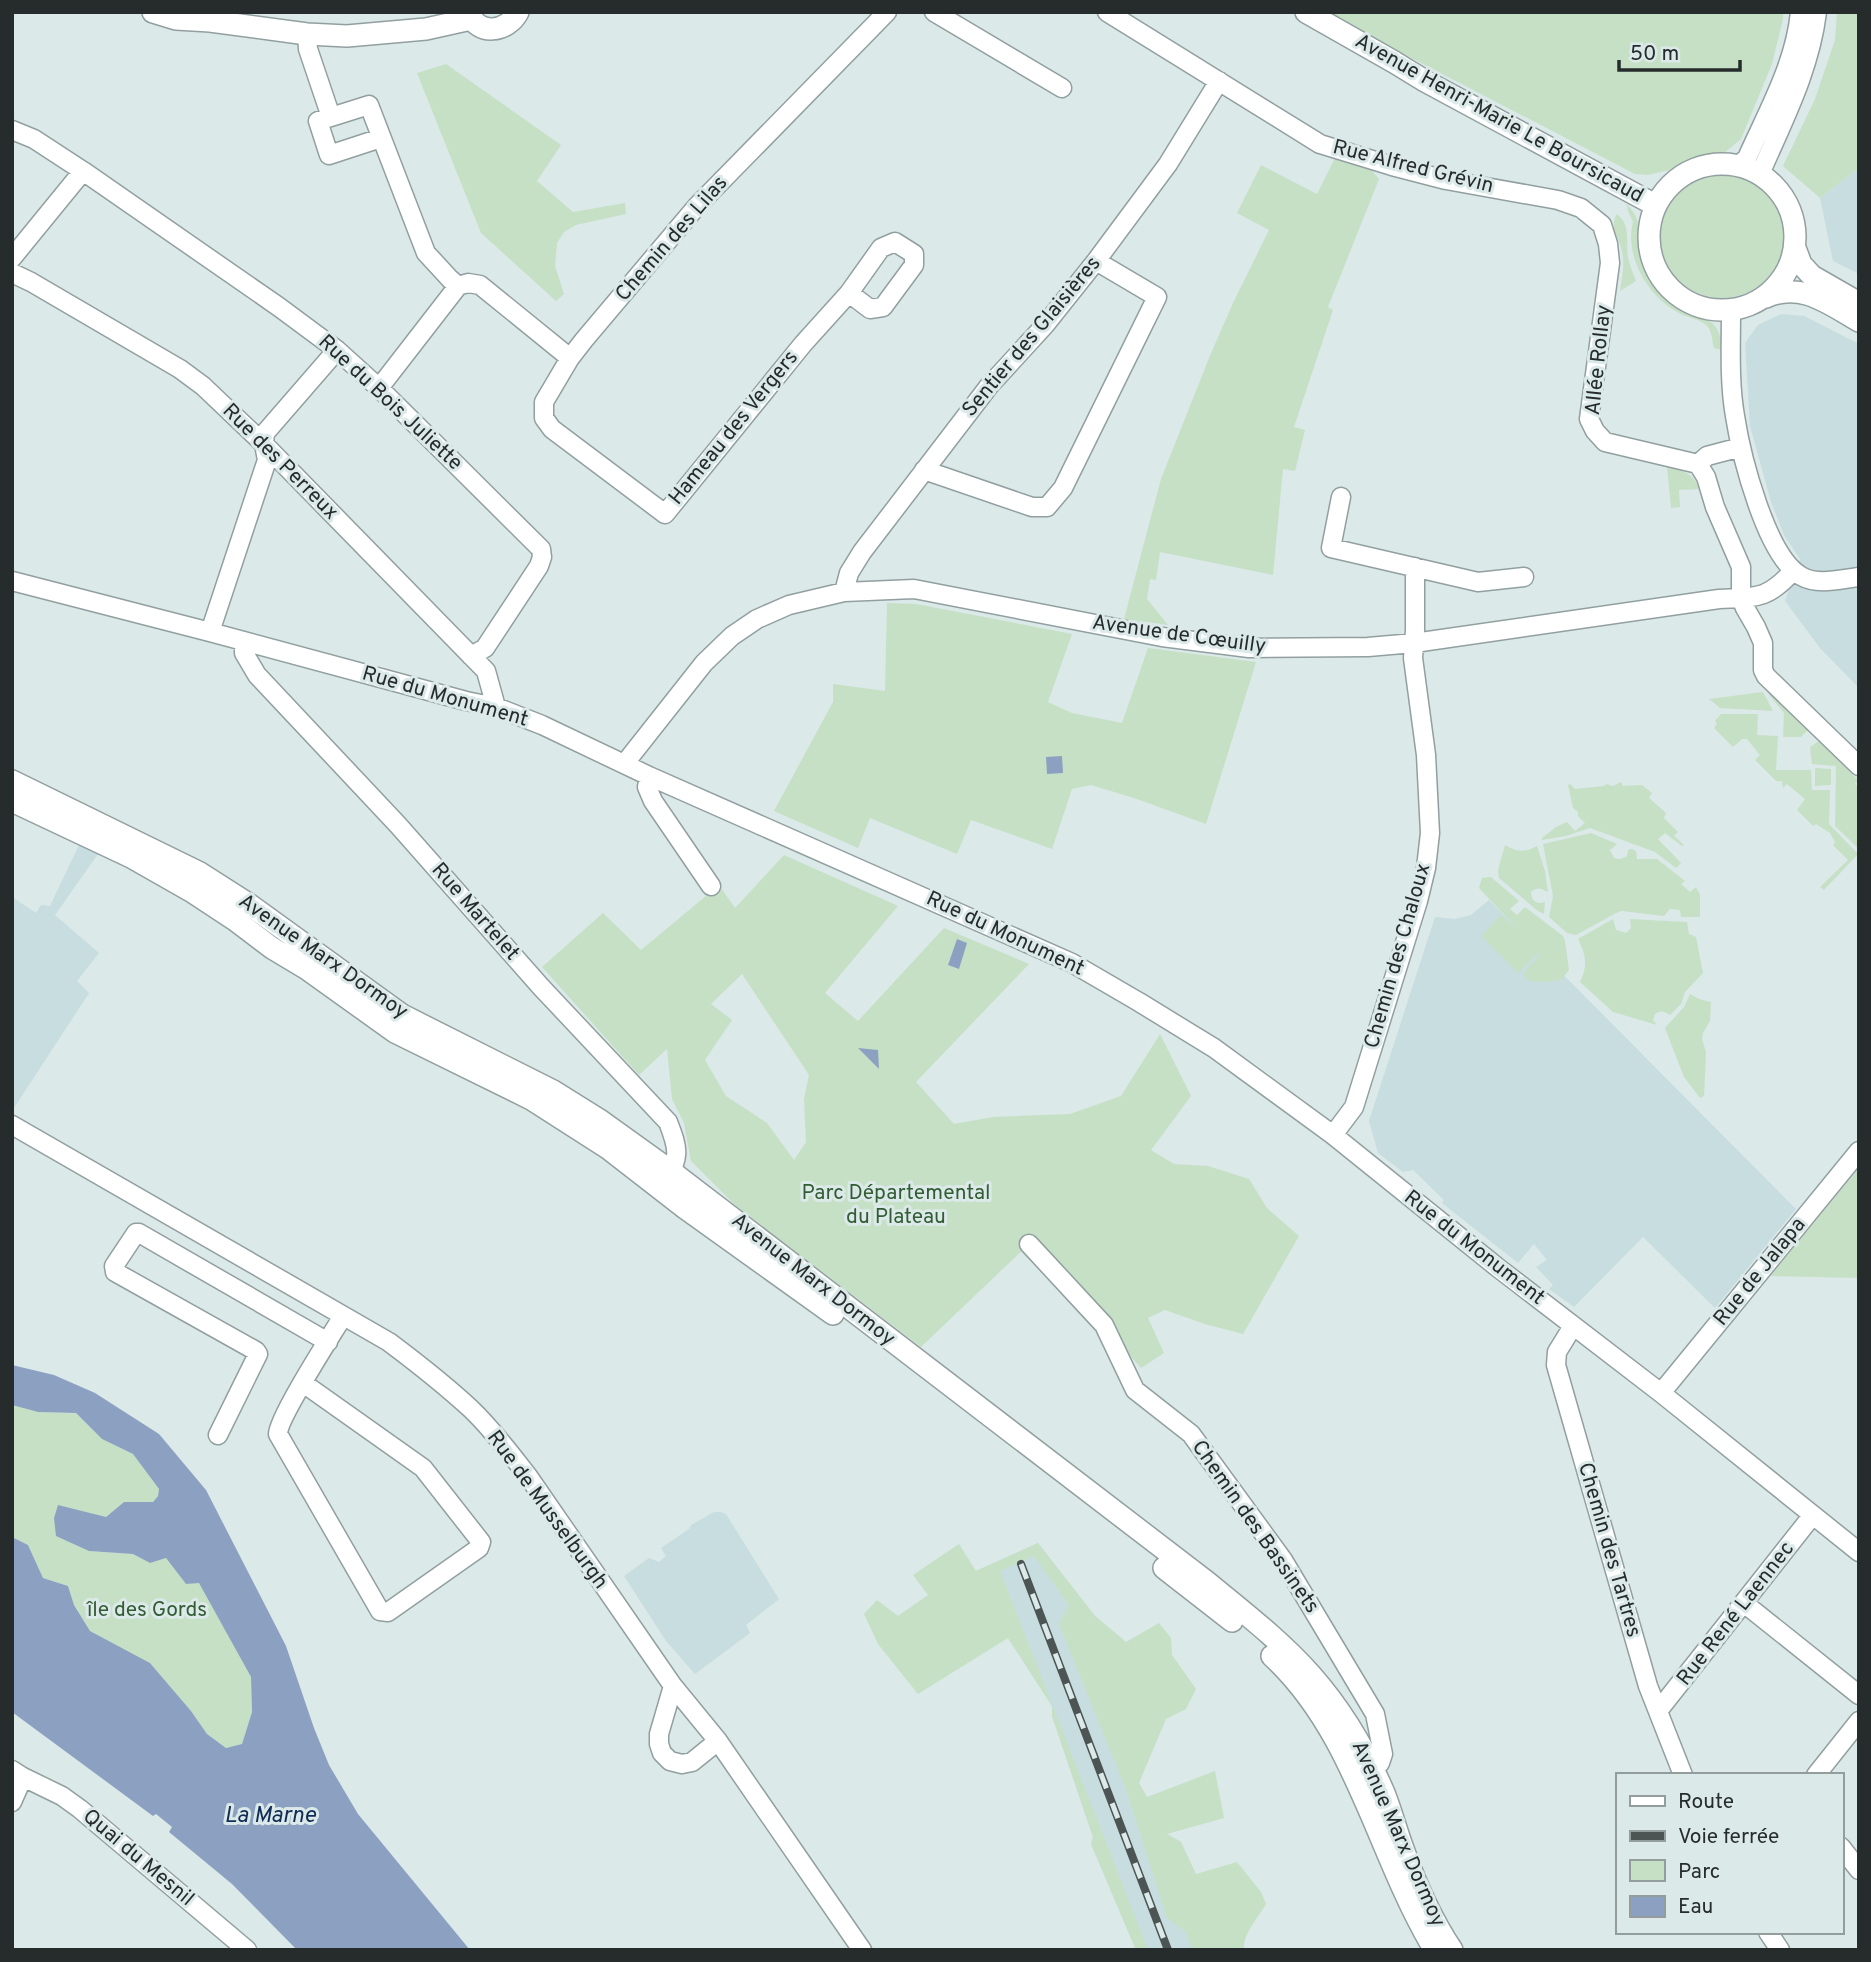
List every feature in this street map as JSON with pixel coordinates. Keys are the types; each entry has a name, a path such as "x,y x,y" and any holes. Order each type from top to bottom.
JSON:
{"main road":[{"path":"153,12 176,19 347,36 426,29 470,15 485,29 493,30 509,25 518,12"},
{"path":"188,12 210,21"},
{"path":"398,31 434,12"},
{"name":"Avenue Henri-Marie Le Boursicaud","path":"1306,12 1425,81 1655,205"},
{"path":"1761,299 1777,286 1788,268 1795,248 1796,234 1790,210 1778,189 1760,174 1739,165 1714,164 1690,170 1670,184 1655,205 1649,226 1649,249 1656,270 1669,288 1687,302 1709,309 1731,310 1783,291 1793,290 1823,300 1859,321"},
{"path":"1795,248 1801,264 1812,276 1859,303"},
{"name":"Avenue Marx Dormoy","path":"12,781 200,873 247,903 402,1015 553,1091 601,1121 667,1181 809,1296 975,1421 1253,1638 1282,1665 1307,1695 1340,1747 1384,1794 1405,1855 1428,1909 1451,1950"},
{"name":"Avenue Marx Dormoy","path":"12,800 132,858 191,891 395,1032 531,1099 609,1149 667,1181"},
{"name":"Avenue Marx Dormoy","path":"1363,1772 1412,1911 1435,1950"}],"street":[{"name":"Chemin des Lilas","path":"611,475 552,429 544,418 544,402 570,358 697,206 887,12"},
{"path":"933,12 1062,88"},
{"name":"Rue Alfred Grévin","path":"1107,12 1320,144 1446,180 1558,200 1581,208 1602,225 1608,244"},
{"path":"1739,165 1747,158 1783,80 1798,30 1800,12"},
{"path":"1760,174 1798,89 1814,37 1816,12"},
{"path":"307,34 308,49 331,117"},
{"name":"Sentier des Glaisières","path":"844,592 849,573 862,552 989,386 1045,325 1096,261 1168,164 1219,81"},
{"path":"381,138 329,155 318,121 369,105 426,253 458,286"},
{"name":"Rue du Bois Juliette","path":"12,130 34,139 338,349 541,549 539,566 485,648 471,656"},
{"path":"12,258 83,172"},
{"name":"Allée Rollay","path":"1608,244 1610,263 1589,419 1605,442 1698,464"},
{"path":"923,470 1032,507 1046,507 1063,488 1157,297 1096,261"},
{"name":"Rue des Perreux","path":"12,273 180,369 203,386 264,444 486,671 496,707"},
{"path":"379,388 458,286 468,283 480,285 570,358"},
{"name":"Hameau des Vergers","path":"611,475 665,514 803,344 849,293"},
{"path":"1731,310 1734,415 1758,506 1771,538 1793,571 1803,578 1822,581 1859,577"},
{"path":"210,632 267,460 265,433 338,349"},
{"path":"1741,447 1707,456 1698,464 1706,477 1715,508 1741,567 1741,598 1763,643 1763,670 1766,676 1859,766"},
{"path":"1341,497 1331,548 1478,582 1524,577"},
{"name":"Chemin des Chaloux","path":"1332,1135 1354,1107 1426,868 1430,833 1429,797 1413,658 1415,568"},
{"name":"Avenue de Cœuilly","path":"625,763 704,663 732,636 757,619 789,606 844,592 914,589 1151,635 1249,648 1368,647 1765,595 1793,571"},
{"name":"Rue du Monument","path":"12,581 496,707 542,725 649,776 1072,963 1214,1048 1332,1135 1859,1552"},
{"name":"Rue Martelet","path":"244,641 244,653 257,675 398,825 546,992 668,1122 677,1144 676,1162 667,1181"},
{"path":"649,776 647,787 653,801 712,886"},
{"name":"Rue de Musselburgh","path":"12,1125 389,1342 472,1410 504,1446 555,1515 673,1686 718,1741 863,1950"},
{"name":"Rue de Jalapa","path":"1661,1393 1859,1151"},
{"path":"146,1237 162,1212"},
{"path":"218,1435 258,1354 115,1272 114,1266 133,1236 139,1233 328,1342"},
{"name":"Chemin des Bassinets","path":"1028,1244 1104,1325 1135,1390 1191,1434 1283,1560 1375,1714 1383,1754 1380,1763 1363,1772"},
{"path":"303,1383 423,1468 481,1542 479,1548 388,1612 380,1611 278,1434 279,1426 303,1383 343,1316"},
{"name":"Chemin des Tartres","path":"1573,1326 1557,1352 1556,1365 1648,1686 1682,1773"},
{"name":"Rue René Laennec","path":"1658,1711 1812,1516"},
{"path":"1745,1604 1859,1695"},
{"path":"673,1686 659,1734 662,1753 670,1761 682,1764 692,1762 718,1741"},
{"path":"1818,1773 1859,1721"},
{"path":"12,1802 18,1773"},
{"name":"Quai du Mesnil","path":"18,1773 62,1796 247,1950"},
{"path":"1843,1850 1859,1870"},
{"path":"1770,1934 1780,1950"}],"shaded area":[{"path":"1859,168 1859,274 1833,261 1820,198"},
{"path":"1781,314 1804,316 1859,344 1859,688 1820,648 1785,601 1800,559 1784,535 1771,502 1750,426 1745,343 1758,325"},
{"path":"79,845 98,854 55,915 99,953 77,981 89,993 14,1108 12,897 36,913 41,905 50,906"},
{"path":"1489,900 1796,1209 1715,1308 1643,1237 1574,1307 1549,1289 1553,1285 1536,1267 1547,1260 1534,1244 1518,1263 1442,1203 1444,1200 1413,1170 1403,1172 1378,1153 1369,1121 1435,917 1455,919 1471,915"},
{"path":"714,1512 726,1514 779,1599 746,1625 750,1633 695,1674 666,1641 624,1576 649,1558 659,1562 666,1556 661,1548 691,1525"},
{"path":"1038,1543 1095,1616 1126,1642 1108,1726 1166,1834 1181,1842 1211,1950 1136,1950 1091,1844 1093,1837 1052,1716 1052,1706 1008,1638 976,1571"}],"green space":[{"path":"1323,12 1783,12 1783,19 1772,64 1741,139 1724,153 1698,157 1669,170 1648,175 1635,174"},
{"path":"1837,12 1859,12 1859,168 1820,198 1783,166 1815,99 1835,40"},
{"path":"446,64 561,145 537,181 573,212 625,203 626,214 576,225 564,232 557,243 555,266 564,294 556,301 481,233 417,73"},
{"path":"1335,158 1371,170 1379,179 1328,307 1333,310 1294,427 1305,430 1295,471 1283,469 1273,575 1160,552 1156,580 1150,579 1147,599 1168,625 1124,619 1161,479 1209,358 1269,230 1237,213 1261,165 1317,194"},
{"path":"1722,174 1746,179 1766,192 1779,212 1784,236 1779,260 1766,280 1746,293 1722,298 1698,293 1678,280 1665,260 1660,236 1665,212 1678,192 1698,179"},
{"path":"1627,204 1637,219 1641,252 1651,278 1677,305 1714,325 1721,339 1722,350 1714,348 1710,331 1705,324 1668,306 1648,286 1635,262 1631,235 1633,222"},
{"path":"1616,214 1626,227 1628,258 1636,281 1620,291 1623,261 1614,229"},
{"path":"1667,467 1691,476 1699,489 1679,490 1680,507 1671,508"},
{"path":"887,603 916,604 1072,634 1048,702 1072,713 1122,723 1148,648 1256,662 1206,824 1091,785 1072,789 1052,849 971,820 957,854 870,818 858,848 774,811 833,702 833,684 885,691"},
{"path":"1765,687 1809,729 1801,737 1783,737 1784,713"},
{"path":"1763,692 1773,711 1720,708 1709,699"},
{"path":"1721,714 1758,714 1757,735 1778,736 1776,770 1811,770 1812,790 1830,790 1829,824 1858,854 1824,890 1820,887 1848,860 1833,845 1835,842 1830,833 1816,824 1813,826 1797,810 1805,799 1787,784 1783,788 1782,781 1776,781 1755,760 1760,755 1747,739 1742,739 1733,747 1714,728 1717,724 1715,721"},
{"path":"1819,741 1858,780 1855,784 1859,788 1859,849 1835,826 1836,766 1812,764 1810,747"},
{"path":"1815,768 1831,769 1831,785 1815,786"},
{"path":"1621,782 1623,786 1642,785 1652,793 1649,798 1666,813 1664,818 1678,832 1674,836 1684,845 1665,833 1658,839 1681,863 1676,868 1655,852 1590,828 1542,840 1556,827 1567,822 1575,831 1585,823 1573,808 1568,785 1575,789 1606,784 1613,786"},
{"path":"1591,833 1617,844 1610,850 1614,858 1624,858 1628,850 1632,849 1636,851 1637,859 1657,859 1685,881 1681,884 1690,892 1696,887 1700,895 1700,917 1681,917 1680,910 1670,909 1664,916 1622,911 1576,935 1567,933 1549,917 1553,896 1543,844"},
{"path":"1505,845 1521,851 1537,846 1548,892 1538,889 1531,892 1531,895 1537,903 1545,902 1544,914 1499,878 1498,870"},
{"name":"Parc Départemental du Plateau","path":"784,855 898,906 825,993 858,1021 944,928 1029,964 916,1082 954,1124 993,1117 1070,1114 1121,1096 1160,1034 1191,1096 1151,1150 1174,1164 1208,1166 1249,1179 1267,1208 1299,1236 1243,1334 1165,1310 1148,1318 1164,1353 1141,1368 1030,1243 921,1347 737,1207 691,1161 684,1123 672,1099 667,1049 639,1075 542,967 603,913 641,950 719,885 735,908","holes":["742,974 809,1075 804,1099 806,1142 794,1160 767,1123 726,1096 705,1060 732,1020 711,1004"]},
{"path":"1491,877 1519,901 1510,909 1517,915 1525,907 1563,936 1569,970 1562,979 1550,982 1528,981 1523,973 1538,957 1539,952 1518,973 1481,936 1501,915 1521,933 1479,888 1482,878"},
{"path":"1613,919 1616,930 1626,933 1631,928 1630,919 1687,922 1689,934 1696,937 1703,973 1685,992 1681,1004 1670,1015 1662,1012 1655,1014 1653,1020 1657,1025 1613,1012 1580,982 1585,960 1578,939"},
{"path":"1690,994 1711,1002 1710,1021 1702,1039 1706,1052 1704,1096 1700,1098 1684,1077 1665,1028 1684,1007"},
{"path":"1859,1168 1859,1278 1770,1276"},
{"name":"île des Gords","path":"12,1405 38,1412 76,1413 102,1439 133,1454 159,1489 153,1502 124,1502 106,1517 89,1551 133,1554 150,1563 166,1558 186,1584 199,1582 251,1677 252,1712 242,1744 226,1748 207,1734 150,1663 90,1631 74,1605 68,1586 43,1578 28,1545 12,1537"},
{"path":"1038,1543 1095,1616 1126,1642 1159,1623 1171,1638 1172,1655 1196,1689 1186,1709 1166,1719 1139,1783 1147,1797 1215,1771 1224,1818 1167,1834 1181,1842 1196,1874 1237,1862 1261,1892 1266,1904 1248,1932 1244,1950 1192,1950 1186,1932 1167,1918 1126,1789 1059,1624 1069,1605 1034,1556 1000,1571 1148,1950 1136,1950 1091,1844 1093,1837 1052,1716 1052,1706 1008,1638 918,1694 878,1644 864,1614 877,1600 898,1616 928,1595 913,1575 959,1544 976,1571"}],"water":[{"path":"1062,756 1063,773 1047,774 1046,757"},
{"path":"957,939 967,943 959,969 948,965"},
{"path":"858,1048 878,1050 879,1069"},
{"name":"La Marne","path":"12,1365 54,1375 95,1393 159,1434 206,1490 286,1646 329,1765 358,1814 470,1950 297,1950 232,1884 169,1832 172,1827 156,1814 153,1816 12,1712 12,1537 28,1545 43,1578 68,1586 74,1605 90,1631 150,1663 207,1734 226,1748 242,1744 252,1712 251,1677 199,1583 186,1584 166,1558 150,1563 133,1554 89,1551 56,1536 54,1518 58,1505 106,1517 124,1502 153,1502 159,1489 133,1454 102,1439 76,1413 38,1412 12,1405"}],"railway":[{"path":"1021,1564 1168,1950"}]}
